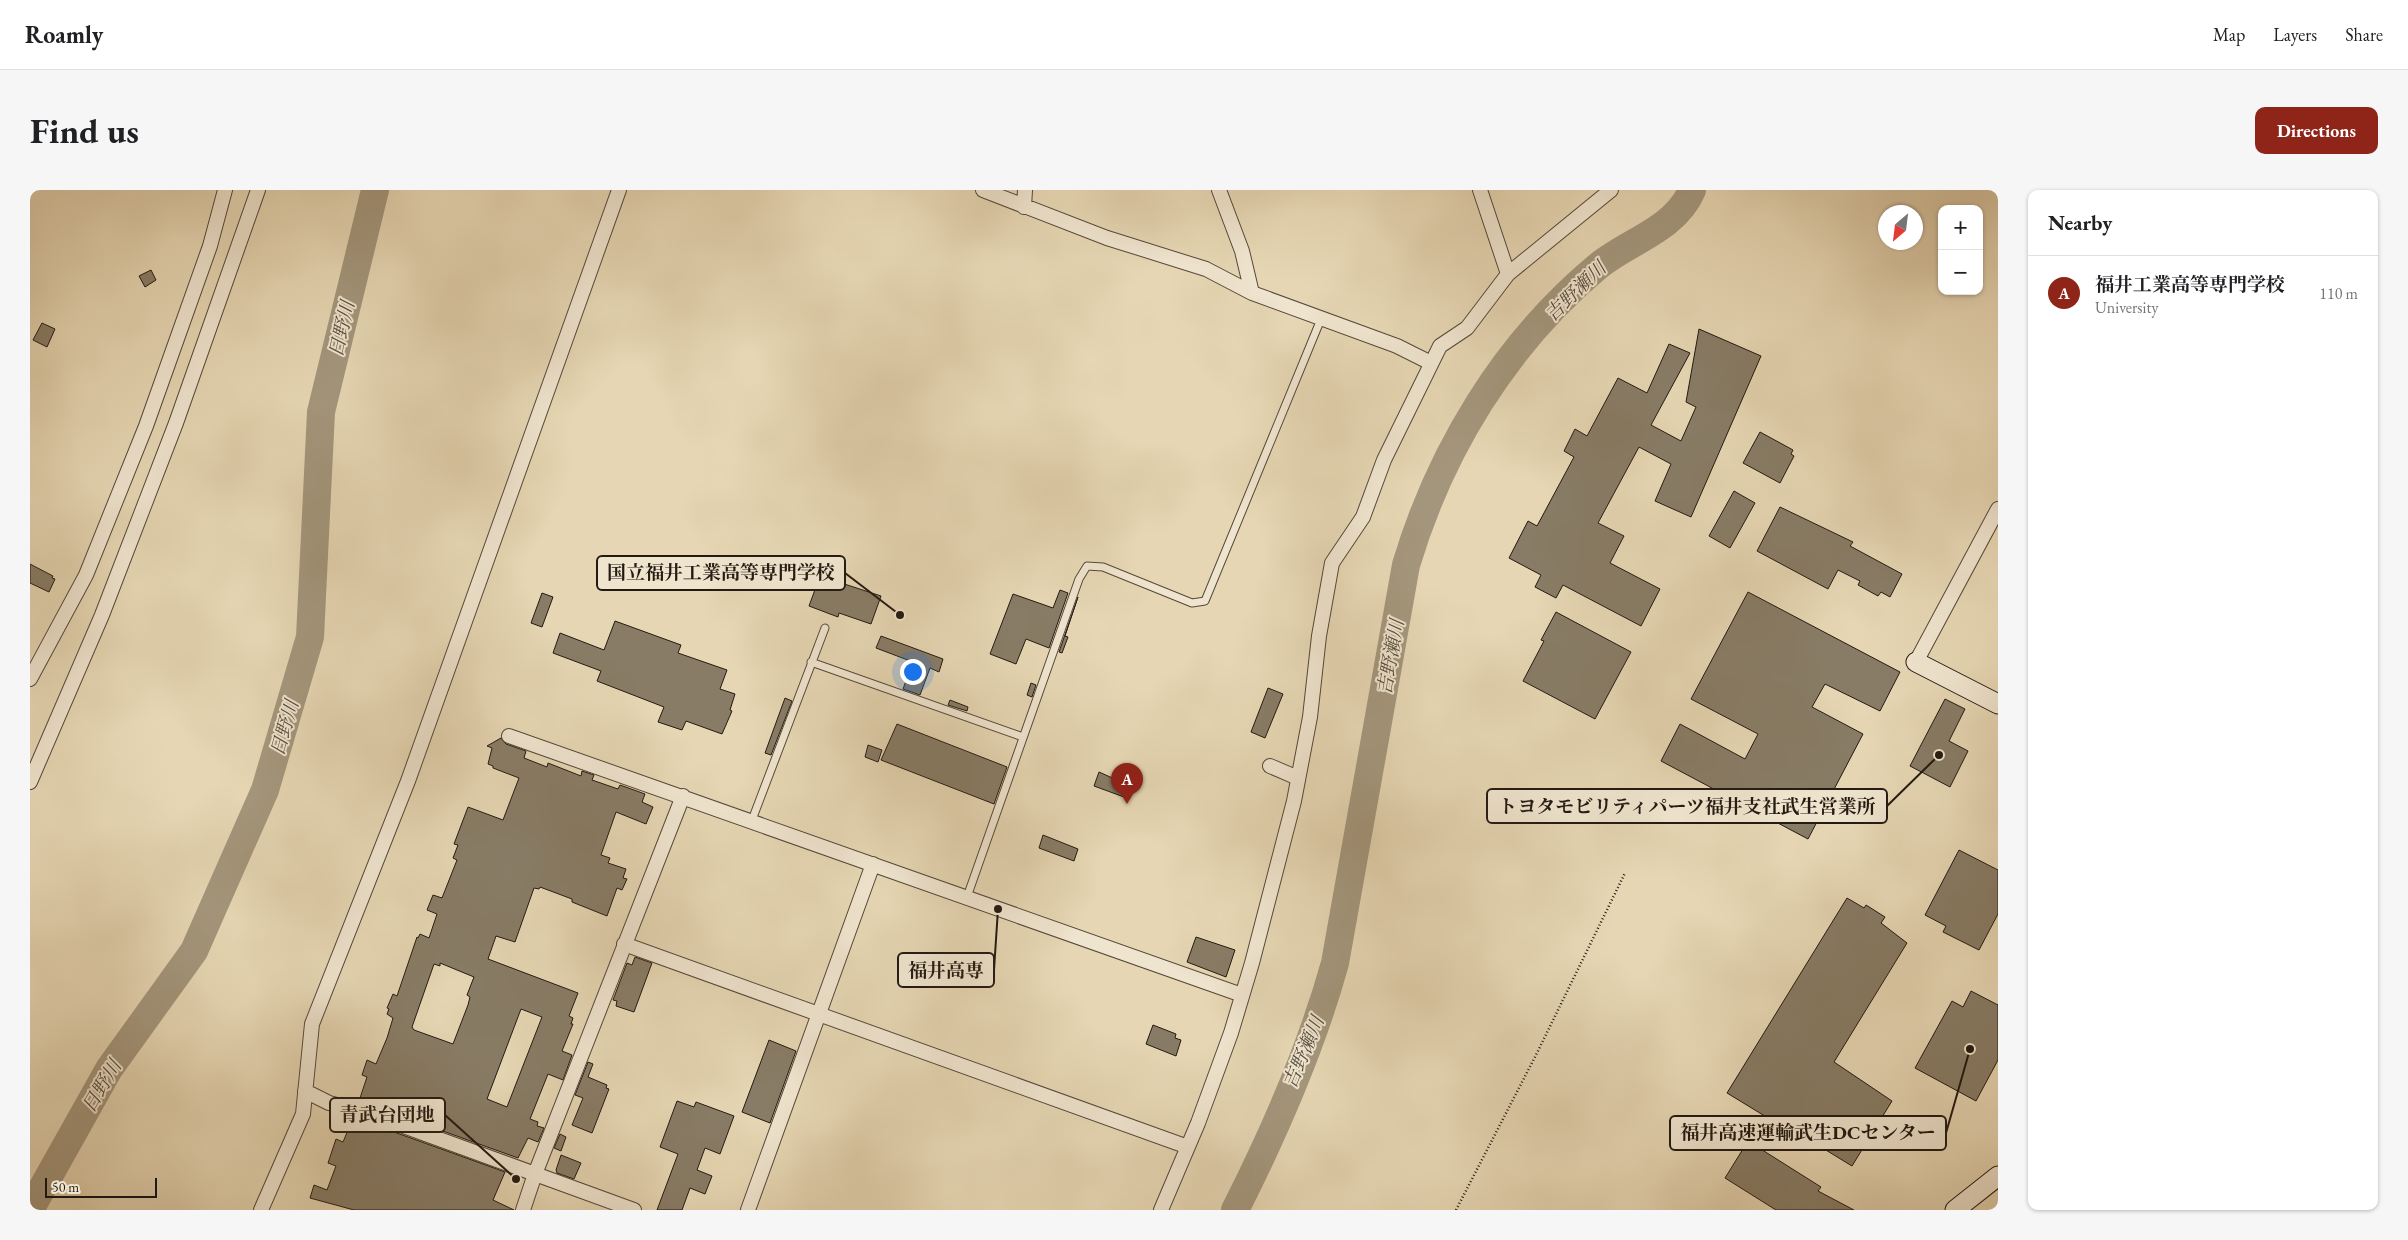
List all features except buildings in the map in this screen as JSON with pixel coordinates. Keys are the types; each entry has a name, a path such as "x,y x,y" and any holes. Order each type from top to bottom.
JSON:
{"street":[{"path":"30,679 86,575 139,444 210,246 225,190"},
{"path":"30,782 102,615 176,423 258,190"},
{"path":"261,1210 303,1114 312,1024 408,781 619,190"},
{"path":"983,190 1107,238 1206,269 1252,293 1397,346 1431,363"},
{"path":"1024,207 1025,190"},
{"path":"1220,190 1242,250 1252,293"},
{"path":"1480,190 1508,274"},
{"path":"1161,1210 1188,1147 1231,1033 1252,963 1298,778 1310,717 1319,636 1332,563 1362,517 1384,460 1440,346 1467,328 1508,274 1611,190"},
{"path":"1998,509 1916,662 1998,704"},
{"path":"508,736 752,820 1242,995"},
{"path":"1270,766 1298,778"},
{"path":"523,1210 535,1174 683,796"},
{"path":"748,1210 873,864"},
{"path":"624,944 1188,1147"},
{"path":"305,1091 329,1103 357,1110 378,1120 384,1120 634,1210"},
{"path":"1955,1210 1998,1176"}],"lane":[{"path":"967,897 1079,578 1087,566 1103,567 1192,602 1205,601 1321,319"},
{"path":"752,820 824,628"},
{"path":"812,662 1023,737"}],"path":[{"path":"1456,1210 1536,1055 1625,873"}],"waterway":[{"name":"日野川","path":"30,1210 109,1069 194,951 265,790 310,637 321,412 375,190"},
{"name":"吉野瀬川","path":"1235,1210 1264,1151 1304,1057 1335,963 1406,565 1437,481 1457,441 1480,402 1505,365 1533,330 1564,297 1597,267 1663,225 1684,204 1692,190"}],"place":[{"name":"国立福井工業高等専門学校","path":"900,615"},
{"name":"トヨタモビリティパーツ福井支社武生営業所","path":"1939,755"},
{"name":"福井工業高等専門学校","path":"1127,804"},
{"name":"福井高専","path":"998,909"},
{"name":"福井高速運輸武生DCセンター","path":"1970,1049"},
{"name":"青武台団地","path":"516,1179"}]}
